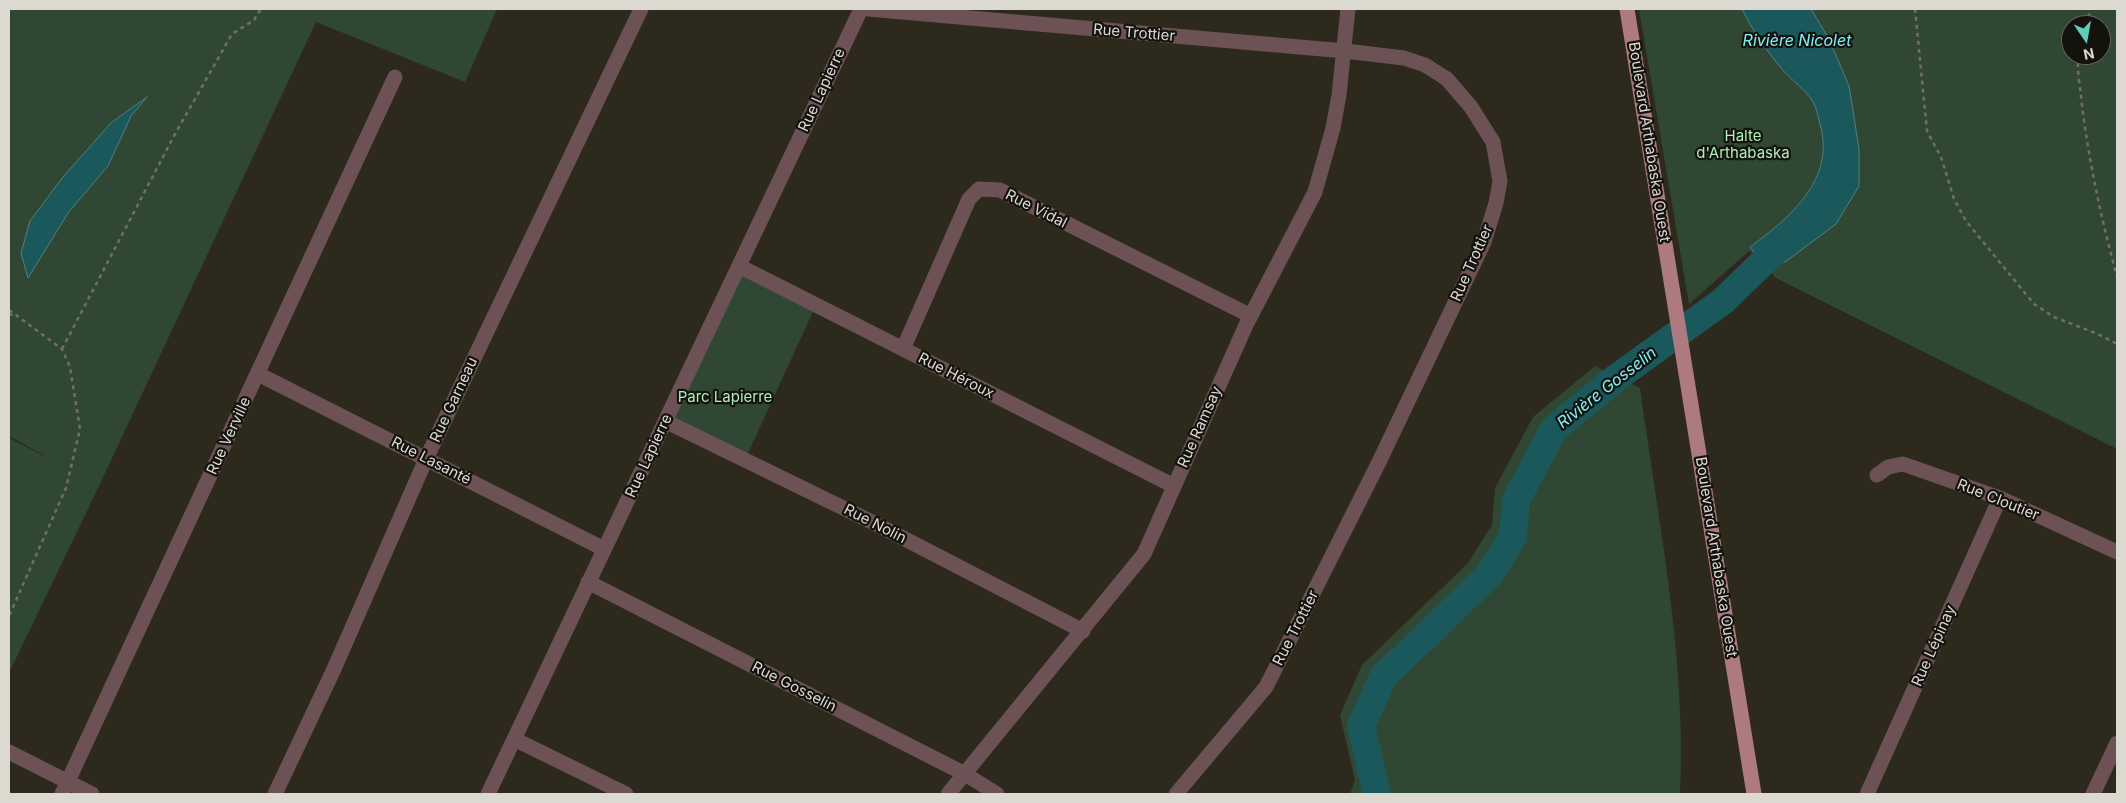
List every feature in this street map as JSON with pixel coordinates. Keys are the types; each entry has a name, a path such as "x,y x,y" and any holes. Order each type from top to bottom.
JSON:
{"main road":[{"name":"Boulevard Arthabaska Ouest","path":"1627,9 1688,377 1743,736 1754,794"},
{"name":"Boulevard Arthabaska Ouest","path":"1743,736 1746,794"}],"street":[{"name":"Rue Garneau","path":"275,794 334,669 426,459 640,9"},
{"name":"Rue Lapierre","path":"488,794 861,9"},
{"name":"Rue Trottier","path":"868,9 1345,51 1404,58 1425,65 1447,79 1471,107 1493,142 1500,181 1488,231 1379,462 1266,687 1176,794"},
{"name":"Rue Ramsay","path":"948,794 1144,554 1251,316 1314,192 1333,128 1345,51 1348,9"},
{"name":"Rue Verville","path":"65,788 396,77"},
{"name":"Rue Vidal","path":"903,349 969,199 979,189 1000,190 1251,316"},
{"name":"Rue Héroux","path":"739,266 1174,486"},
{"name":"Rue Lasanté","path":"258,374 604,549"},
{"name":"Rue Nolin","path":"665,421 874,523 1083,631"},
{"name":"Rue Cloutier","path":"1877,475 1888,467 1903,464 2000,498 2117,552"},
{"name":"Rue Lépinay","path":"1867,794 2000,498"},
{"name":"Rue Gosselin","path":"588,582 965,774 997,794"},
{"path":"514,739 626,794"},
{"path":"2093,794 2117,743"},
{"path":"9,752 65,788 92,794"}],"path":[{"path":"62,349 175,134 232,34 254,20 261,9"},
{"path":"1915,9 1927,131 1941,157 1954,199 1966,221 2034,304 2054,317 2098,334 2117,344"},
{"path":"2079,65 2079,80 2098,202 2117,277"},
{"path":"9,310 62,349 70,367 80,429 66,488 9,616"},
{"path":"9,314 18,317"}],"green space":[{"path":"9,9 497,9 465,82 316,22 99,486 9,673 9,438 58,463 9,436","holes":["145,99 131,116 108,167 68,213 28,278 30,221 63,177 111,123"]},
{"name":"Halte d'Arthabaska","path":"1639,9 1742,9 1771,55 1814,104 1823,144 1821,163 1815,180 1794,210 1750,247 1836,224 1849,86 1829,39 1811,9 2117,9 2117,449 1776,278 1749,251 1689,304"},
{"name":"Parc Lapierre","path":"739,266 816,305 744,462 665,421"},
{"path":"1595,366 1640,388 1675,642 1681,744 1680,794 1350,794 1355,780 1340,715 1362,665 1468,563 1492,525 1495,488 1533,417"}],"water":[{"name":"Rivière Nicolet","path":"1742,9 1811,9 1829,39 1849,86 1859,149 1859,186 1836,224 1785,262 1761,262 1750,247 1780,223 1806,196 1815,180 1821,163 1823,144 1820,124 1816,107 1810,98 1771,55"},
{"path":"147,97 131,116 108,166 68,213 28,278 21,253 30,221 63,177 111,123"}],"waterway":[{"name":"Rivière Gosselin","path":"1377,794 1361,726 1383,677 1489,575 1513,537 1516,500 1554,429 1616,378 1723,301 1788,238"}]}
